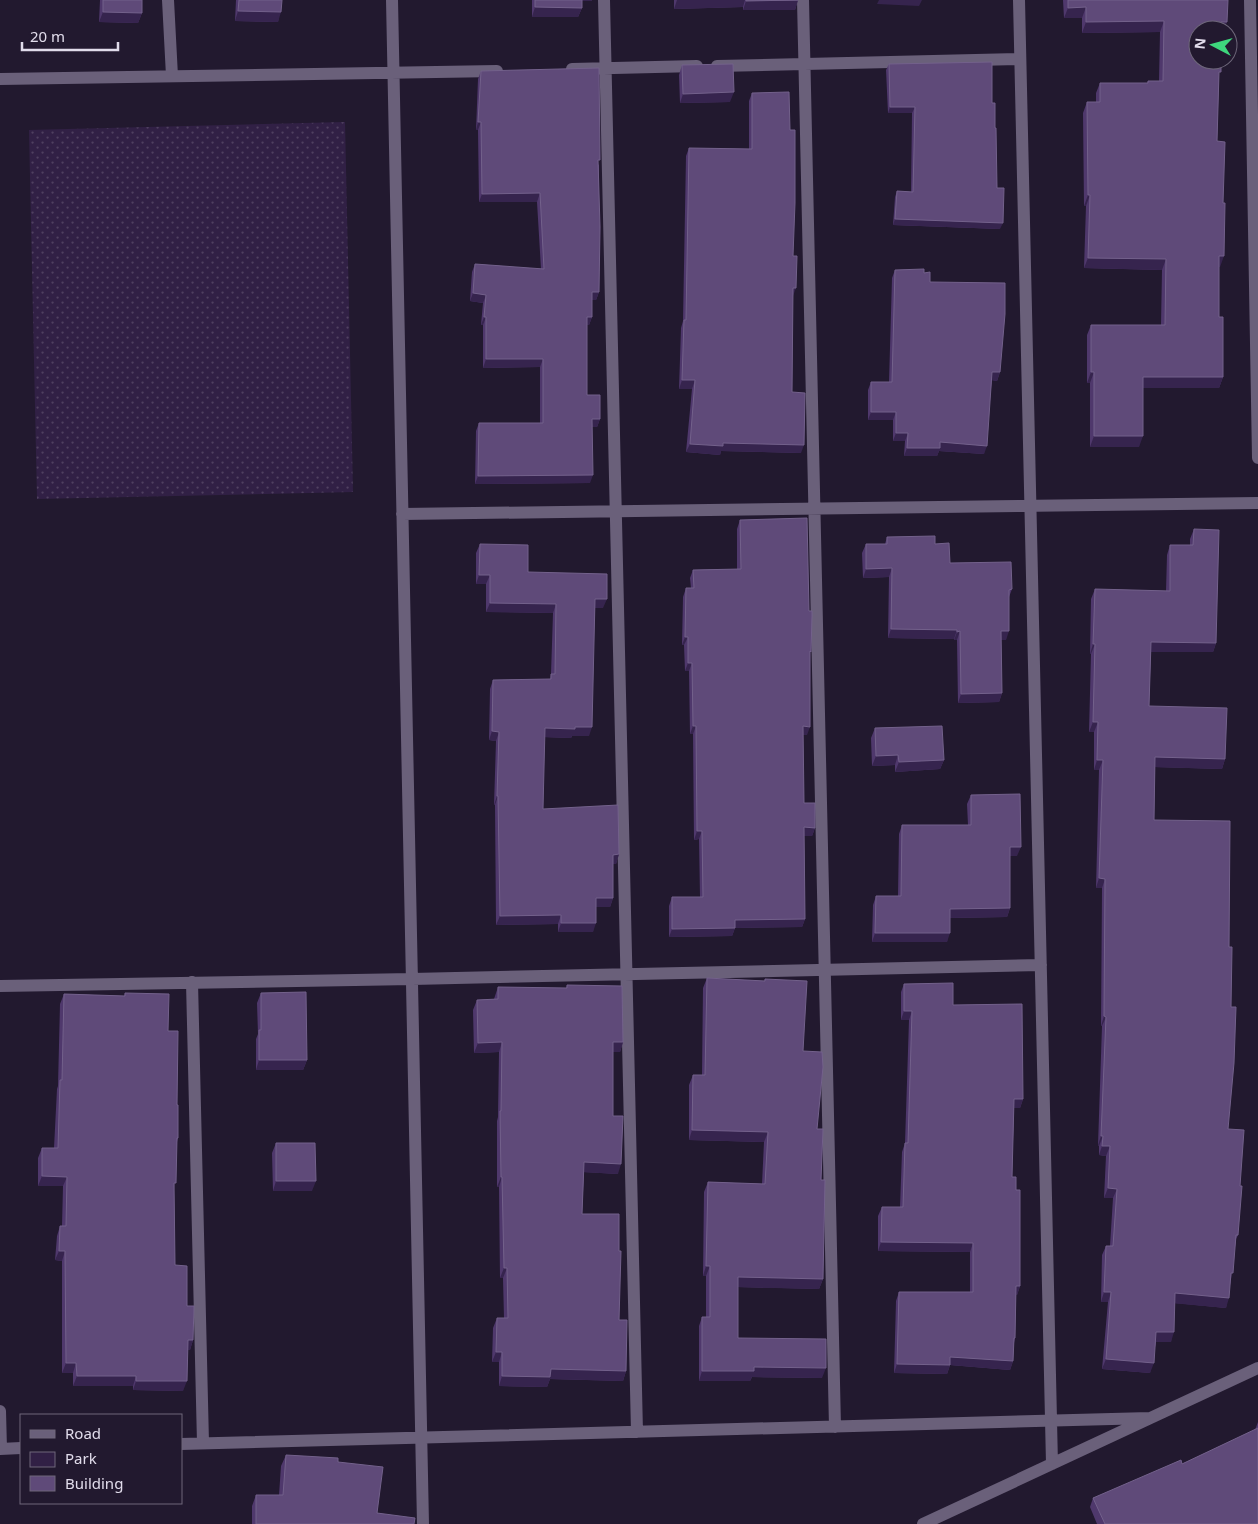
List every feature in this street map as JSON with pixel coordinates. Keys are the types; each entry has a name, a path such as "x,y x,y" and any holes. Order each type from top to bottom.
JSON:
{"street":[{"path":"168,0 172,76"},
{"path":"392,0 423,1524"},
{"path":"604,0 637,1432"},
{"path":"803,0 835,1427"},
{"path":"1018,0 1052,1464"},
{"path":"1250,0 1258,458"},
{"path":"558,70 1020,59"},
{"path":"0,79 509,71"},
{"path":"402,514 1258,503"},
{"path":"0,986 1041,965"},
{"path":"192,982 203,1443"},
{"path":"923,1524 1258,1368"},
{"path":"0,1411 0,1449 20,1448"},
{"path":"182,1444 1150,1418"}],"green space":[{"path":"345,122 353,492 37,499 29,130"}],"building":[{"path":"103,0 142,0 142,13 103,12"},
{"path":"239,0 282,0 281,12 238,11"},
{"path":"535,0 582,0 582,8 535,7"},
{"path":"746,0 798,0 746,1"},
{"path":"1068,0 1228,0 1227,20 1188,20 1188,70 1221,70 1219,72 1217,141 1225,142 1224,256 1219,256 1219,317 1223,317 1223,377 1143,377 1143,436 1094,436 1094,372 1091,372 1091,325 1165,325 1166,259 1088,258 1090,195 1088,195 1087,102 1100,102 1100,83 1148,83 1148,81 1163,81 1164,21 1086,22 1086,7 1068,8"},
{"path":"992,62 992,103 995,103 997,188 1004,188 1003,223 895,219 897,191 913,192 915,107 890,107 889,64"},
{"path":"733,64 734,92 683,94 682,65"},
{"path":"599,68 599,292 592,292 592,317 587,317 587,395 600,395 600,419 592,419 593,475 478,476 479,423 543,423 543,359 486,359 486,317 484,317 486,295 473,293 475,264 544,269 540,193 482,194 481,122 478,122 481,71"},
{"path":"789,92 790,130 795,130 793,256 797,256 796,288 793,288 792,392 805,393 804,445 723,443 723,446 690,444 695,380 682,380 684,320 686,320 689,148 752,149 752,93"},
{"path":"924,269 924,273 930,272 930,282 1005,283 1005,314 1000,372 992,372 987,446 940,442 940,448 907,448 908,433 896,433 896,412 871,412 871,382 892,382 895,270"},
{"path":"807,518 809,611 812,611 812,616 810,727 803,726 804,803 815,803 815,828 804,827 805,919 735,920 735,928 672,929 672,897 703,897 702,831 697,831 696,726 693,726 692,663 688,663 688,637 685,637 686,588 694,588 693,570 741,569 740,520"},
{"path":"1194,529 1219,530 1216,643 1151,642 1149,706 1227,708 1225,759 1155,757 1154,820 1230,821 1229,947 1232,947 1231,1007 1236,1007 1234,1063 1228,1129 1244,1130 1240,1186 1242,1186 1238,1235 1236,1235 1229,1298 1175,1293 1174,1332 1156,1332 1154,1363 1106,1359 1111,1292 1104,1292 1106,1246 1113,1246 1117,1189 1108,1188 1110,1146 1102,1146 1103,1136 1101,1136 1106,1017 1104,1016 1105,879 1099,878 1103,760 1097,760 1098,722 1093,722 1095,589 1170,591 1170,545 1193,545"},
{"path":"935,536 935,544 949,543 950,563 1011,562 1012,589 1009,590 1009,631 1001,631 1002,693 961,694 960,631 891,629 892,568 866,569 866,544 887,544 887,537"},
{"path":"480,544 528,545 528,572 607,574 607,599 595,599 592,727 575,727 575,729 545,728 543,809 618,805 619,854 613,855 613,898 596,898 596,923 561,923 561,915 500,916 497,796 499,732 492,731 493,680 551,679 551,674 555,674 556,604 490,603 490,575 479,575"},
{"path":"942,726 944,760 899,762 898,755 876,756 875,728"},
{"path":"1020,794 1021,847 1010,847 1010,908 950,909 950,933 875,933 876,896 901,896 902,825 971,825 971,795"},
{"path":"707,978 807,981 803,1051 822,1052 823,1067 817,1129 823,1129 821,1180 825,1180 823,1279 738,1277 738,1338 826,1339 826,1368 754,1367 754,1371 702,1371 702,1317 710,1317 710,1266 706,1266 708,1182 765,1184 768,1132 692,1130 693,1075 705,1075"},
{"path":"953,983 953,1005 1022,1004 1023,1099 1014,1099 1012,1177 1016,1177 1016,1190 1020,1190 1020,1286 1016,1286 1013,1361 950,1357 950,1365 897,1364 899,1292 973,1292 973,1243 881,1242 882,1207 903,1207 905,1143 908,1143 912,1011 904,1011 904,984"},
{"path":"567,985 622,986 623,1042 613,1042 613,1116 623,1116 621,1164 584,1162 582,1214 619,1214 619,1251 621,1251 619,1320 627,1320 626,1371 551,1369 550,1377 502,1376 502,1352 496,1352 497,1318 508,1318 507,1268 504,1268 501,1177 502,1042 478,1043 477,1000 498,999 498,987 567,988"},
{"path":"306,992 307,1060 259,1060 261,993"},
{"path":"125,993 169,994 168,1031 178,1031 178,1138 176,1183 174,1183 175,1265 187,1266 187,1306 194,1306 193,1340 188,1340 187,1381 136,1381 136,1376 77,1376 76,1363 66,1363 65,1251 59,1251 60,1226 66,1226 67,1177 42,1176 42,1148 58,1148 64,994 125,996"},
{"path":"276,1143 315,1143 316,1181 276,1181"},
{"path":"1258,1428 1258,1524 1105,1524 1093,1498 1181,1460 1182,1464"},
{"path":"286,1455 338,1458 338,1462 383,1467 377,1513 415,1518 414,1524 256,1524 256,1495 283,1495"}]}
